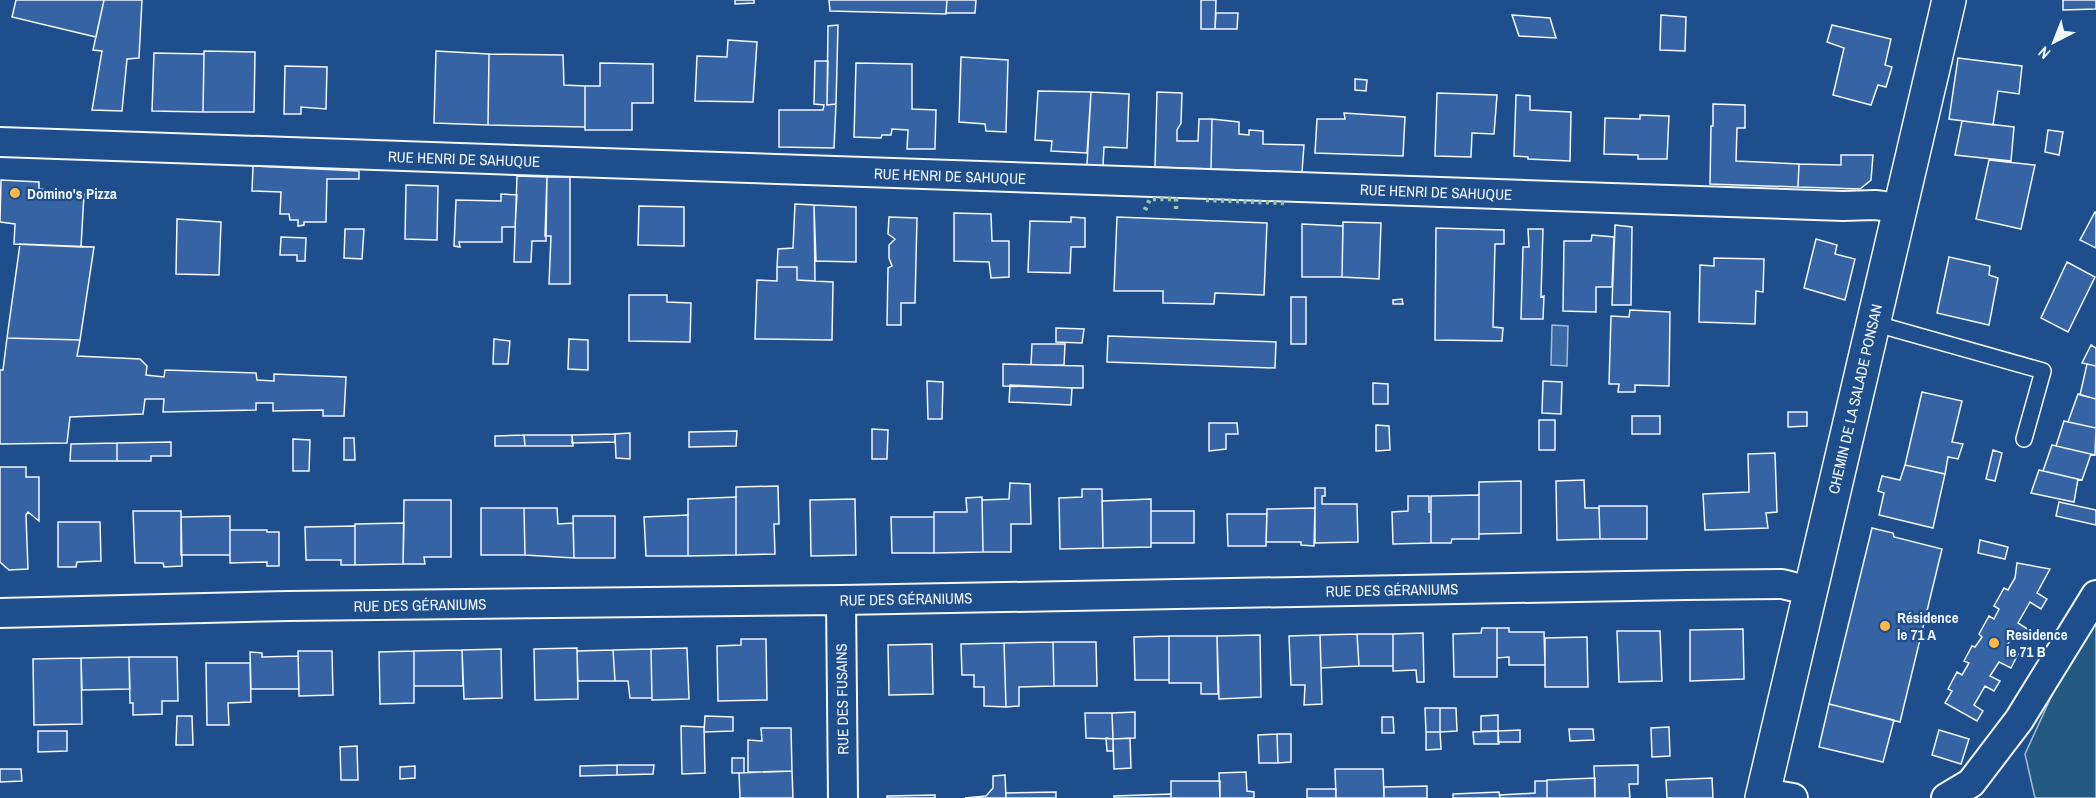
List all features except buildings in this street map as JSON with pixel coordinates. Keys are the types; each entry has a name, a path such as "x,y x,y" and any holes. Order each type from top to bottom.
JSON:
{"street":[{"name":"CHEMIN DE LA SALADE PONSAN","path":"1772,796 1811,591 1899,208 1943,1"},
{"name":"RUE HENRI DE SAHUQUE","path":"0,142 1831,206 1875,205 1899,208"},
{"name":"RUE DES GÉRANIUMS","path":"0,614 288,606 840,600 1729,584 1782,584 1811,591"},
{"path":"1946,798 1971,783 2019,720 2096,595"},
{"name":"RUE DES FUSAINS","path":"840,600 843,798"}],"lane":[{"path":"1873,323 2043,370 2024,439"}],"shaded area":[{"path":"1552,325 1568,326 1567,366 1551,365"},
{"path":"2096,599 2096,798 2035,798 2025,754"}],"hedge":[{"path":"1145,210 1150,199 1176,199 1176,209"},
{"path":"1206,200 1286,203"}],"place":[{"name":"Domino's Pizza","path":"15,193"},
{"name":"Résidence le 71 A","path":"1885,626"},
{"name":"Residence le 71 B","path":"1994,643"}]}
